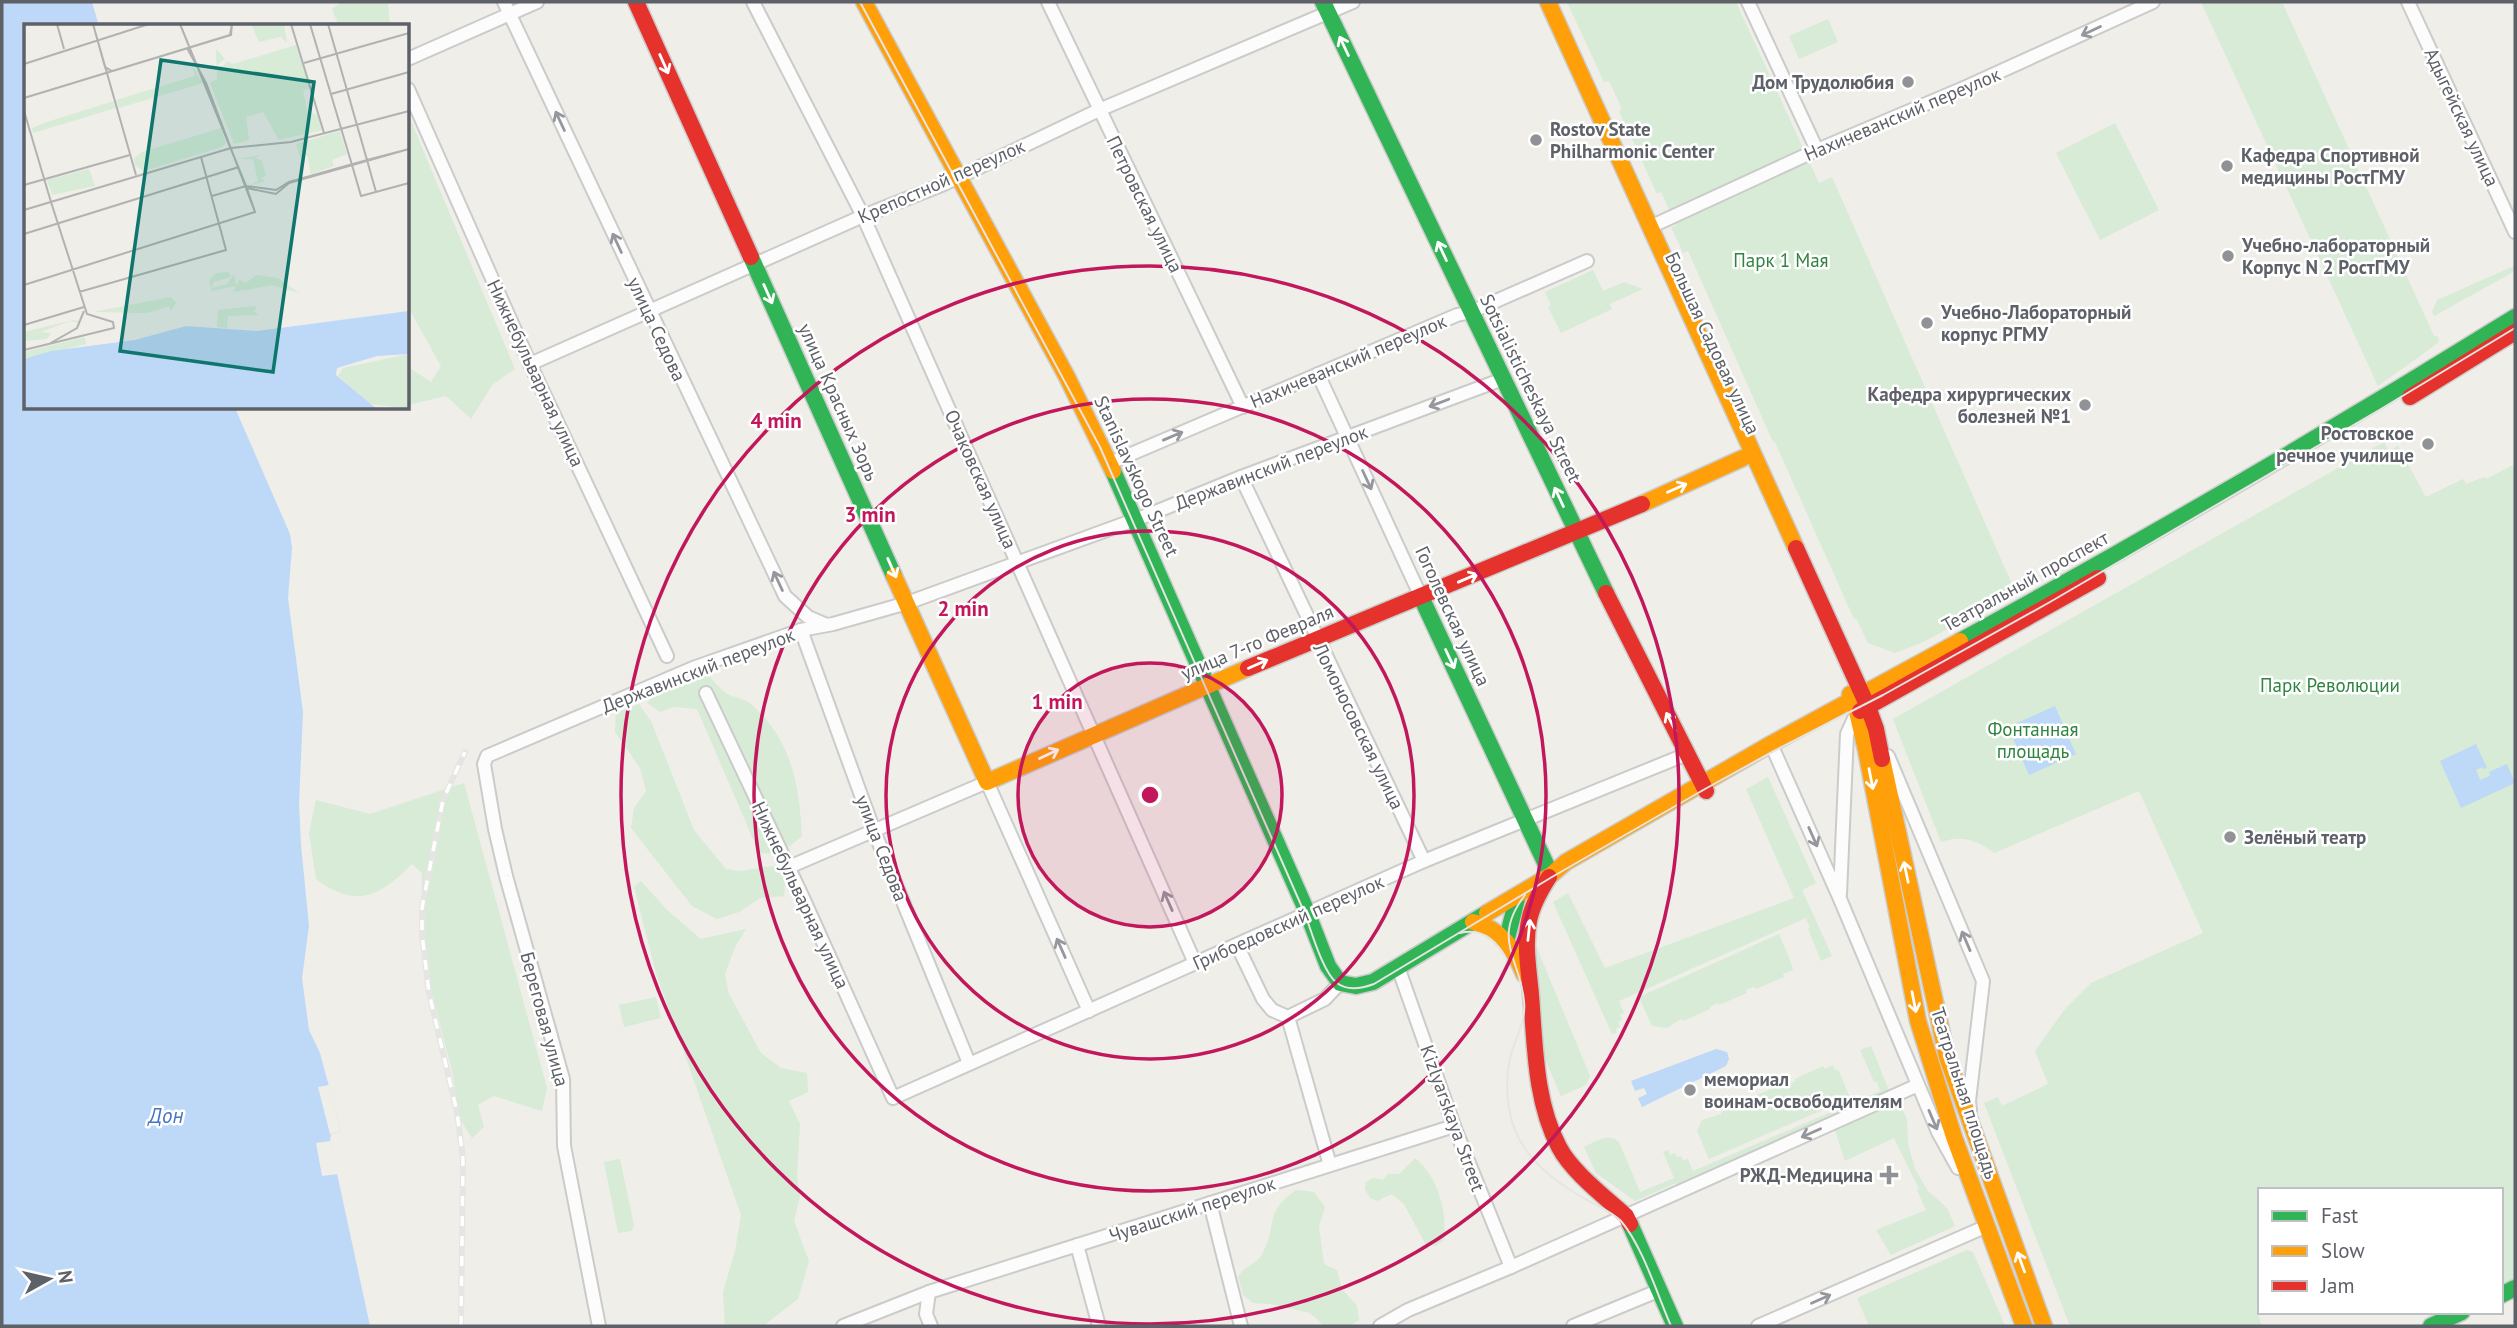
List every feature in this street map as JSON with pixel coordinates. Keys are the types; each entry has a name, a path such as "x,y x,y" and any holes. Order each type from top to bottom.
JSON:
{"main road":[{"name":"улица Красных Зорь","path":"636,2 986,782"},
{"name":"Stanislavskogo Street","path":"864,2 1067,377 1110,463 1307,912 1328,966 1340,983"},
{"name":"Большая Садовая улица","path":"1535,2 1743,458 1860,704"},
{"name":"Большая Садовая улица","path":"1548,2 1860,704"},
{"name":"Sotsialisticheskaya Street","path":"1326,7 1576,533 1704,787"},
{"name":"Театральный проспект","path":"1704,787 1775,753 1860,704 2378,402 2515,317"},
{"name":"Театральный проспект","path":"1340,983 1356,986 1367,984 1551,875 1570,870 1704,787 2051,606 2422,390 2515,332"},
{"name":"улица 7-го Февраля","path":"986,782 1317,638 1576,533 1743,458"},
{"name":"Гоголевская улица","path":"1421,597 1551,875"},
{"name":"Театральная площадь","path":"1860,704 1877,729 1935,1010 1947,1057 1972,1128"},
{"name":"Театральная площадь","path":"1860,704 1917,1021 1978,1202"},
{"path":"1551,875 1538,894 1529,921 1527,951 1540,1089 1559,1148 1581,1176 1626,1216 1675,1326"},
{"path":"1506,942 1518,895"},
{"path":"1473,922 1491,928 1506,942 1516,956 1530,990"},
{"path":"1972,1128 2045,1326"},
{"path":"1978,1202 2024,1326"},
{"path":"2431,1326 2458,1314"}],"street":[{"path":"410,58 507,8 537,2"},
{"name":"Очаковская улица","path":"753,2 863,216 1195,963"},
{"name":"Петровская улица","path":"1048,2 1243,407"},
{"name":"Крепостной переулок","path":"530,364 863,216 959,177 1326,7 1353,2"},
{"path":"1748,2 1817,150"},
{"name":"Нахичеванский переулок","path":"1650,227 1817,150 1966,88 2153,2"},
{"name":"Адыгейская улица","path":"2408,2 2515,232"},
{"name":"улица Седова","path":"507,8 785,596 808,617 827,625"},
{"name":"Нижнебульварная улица","path":"410,94 530,364 667,656"},
{"name":"Нахичеванский переулок","path":"1110,463 1457,315 1471,313 1587,261"},
{"name":"Гоголевская улица","path":"1318,374 1421,597"},
{"name":"Державинский переулок","path":"487,756 693,668 801,630 907,603 1134,520 1503,379"},
{"name":"Ломоносовская улица","path":"1241,477 1424,861"},
{"name":"улица Седова","path":"801,630 874,831 969,1063"},
{"name":"Нижнебульварная улица","path":"706,693 789,867 893,1098"},
{"name":"Театральная площадь","path":"1840,899 1847,734 1860,704"},
{"name":"Театральная площадь","path":"1877,729 1983,981 1969,1101 1972,1128"},
{"name":"Театральная площадь","path":"1775,753 1938,1132 1978,1202"},
{"name":"Грибоедовский переулок","path":"893,1098 1424,861 1687,754"},
{"name":"Береговая улица","path":"487,756 484,764 495,829 563,1079 564,1146 599,1326"},
{"name":"улица 7-го Февраля","path":"789,867 986,782"},
{"name":"улица Красных Зорь","path":"986,782 1089,1011"},
{"path":"1237,945 1262,999 1272,1010 1288,1017 1325,999 1340,983"},
{"name":"Kizlyarskaya Street","path":"1398,967 1454,1126 1511,1267"},
{"path":"1288,1017 1330,1165"},
{"path":"1380,1326 1408,1310 1511,1267 1918,1085"},
{"name":"Чувашский переулок","path":"843,1326 929,1292 1454,1126"},
{"path":"1210,1203 1241,1326"},
{"path":"1758,1326 1987,1226"},
{"path":"1077,1245 1099,1326"},
{"path":"1573,1326 1660,1290"},
{"path":"929,1292 926,1314 931,1326"}],"green space":[{"path":"342,2 388,2 390,24 338,24 332,9"},
{"name":"Парк 1 Мая","path":"1567,2 1736,2 1819,183 1832,177 2016,593 1921,643 1895,653 1868,643 1856,618 1854,619 1688,251 1683,253 1671,227 1676,225 1661,192 1657,194 1619,111 1622,109 1609,81 1604,82"},
{"path":"2201,2 2282,2 2434,336 2439,340 2378,386"},
{"path":"1828,19 1838,42 1799,59 1789,36"},
{"path":"410,119 515,369 492,385 471,419 446,396 410,405 410,368 431,382 441,366 410,311"},
{"path":"2115,123 2159,210 2100,240 2056,153"},
{"path":"2514,266 2515,271 2434,316 2432,312 2437,300"},
{"path":"1593,270 1603,291 1624,282 1643,289 1610,304 1612,309 1561,333 1548,307 1551,305 1545,292"},
{"name":"Парк Революции","path":"2384,442 2389,451 2398,446 2426,497 2463,479 2466,484 2484,477 2486,479 2515,464 2515,1279 2503,1284 2503,1188 2258,1188 2256,1309 2262,1326 2070,1326 1984,1103 1998,1097 2002,1106 2048,1084 2035,1051 2065,1009 2091,983 2203,933 2139,791 1994,853 1969,840 1941,842 1893,719"},
{"path":"707,674 726,693 745,700 765,718 776,733 791,764 799,798 802,836 780,854 759,853 697,709 674,707 660,712 647,703 657,692"},
{"path":"639,704 651,721 694,830 726,869 741,871 778,865 785,881 784,896 760,898 739,912 717,919 692,906 631,828 634,808 646,791 640,768 615,732 616,713"},
{"path":"1768,777 1816,883 1802,890 1832,956 1821,961 1806,918 1619,1001 1624,1013 1620,1015 1622,1020 1618,1022 1620,1027 1616,1029 1617,1033 1612,1034 1553,902 1568,893 1605,968 1794,898 1746,789"},
{"path":"464,783 547,1088 542,1111 494,1096 478,1105 484,1127 472,1138 459,1118 453,1075 422,954 422,873 412,864 378,891 356,896 344,894 316,879 309,833 316,800 370,814"},
{"path":"641,881 667,910 701,939 746,929 735,947 725,974 729,994 761,1053 781,1068 807,1073 808,1092 789,1101 800,1124 797,1175 800,1196 794,1221 809,1261 798,1299 763,1326 725,1326 723,1292 735,1251 741,1215 656,973 634,887"},
{"path":"1779,934 1793,970 1783,974 1784,977 1756,989 1754,987 1746,990 1747,993 1719,1005 1718,1003 1683,1021 1681,1019 1667,1028 1652,1026 1639,997"},
{"path":"1534,941 1590,1076 1586,1085 1561,1096 1545,1059"},
{"path":"656,997 661,1018 624,1027 619,1005"},
{"path":"1871,1046 1890,1093 1678,1186 1676,1183 1635,1201 1596,1173 1584,1147 1606,1138 1619,1142 1640,1192 1674,1178 1663,1152 1668,1150 1670,1155 1675,1153 1683,1160 1688,1159 1693,1171 1880,1091 1860,1050"},
{"path":"1833,1065 1835,1070 1838,1069 1850,1098 1709,1159 1697,1131 1702,1120 1758,1098 1757,1095 1786,1083 1787,1085 1823,1066 1825,1069"},
{"path":"1899,1102 1907,1119 1908,1144 1915,1169 1928,1191 1947,1208 1955,1226 1891,1255 1876,1230 1926,1210 1917,1190 1919,1189 1894,1138 1845,1161 1835,1130"},
{"path":"1415,1158 1435,1184 1442,1206 1444,1240 1436,1246 1426,1245 1404,1204 1392,1194 1377,1201 1370,1198 1365,1189 1366,1182 1373,1178 1383,1180 1388,1174 1399,1174"},
{"path":"620,1159 634,1225 632,1231 618,1233 604,1162"},
{"path":"1296,1190 1314,1192 1325,1207 1319,1226 1324,1264 1337,1270 1342,1289 1357,1306 1359,1320 1349,1326 1325,1326 1310,1313 1271,1304 1253,1303 1243,1295 1238,1277 1260,1257 1267,1244 1275,1213"},
{"path":"1967,1250 1973,1252 2005,1326 1869,1326 1857,1298"}],"water":[{"name":"Дон","path":"2,2 92,2 98,24 24,24 24,410 236,410 290,534 292,548 288,598 303,712 299,804 309,926 302,978 309,1030 320,1053 341,1131 331,1134 330,1141 370,1326 2,1326"},
{"path":"2055,706 2076,754 2029,775 2008,727"},
{"path":"2476,744 2487,768 2476,770 2480,780 2490,776 2489,772 2507,764 2515,783 2461,808 2440,761"},
{"path":"1716,1049 1727,1052 1729,1059 1726,1066 1642,1107 1638,1098 1647,1094 1644,1088 1635,1091 1631,1081"}],"pier":[{"path":"329,1085 341,1131 330,1134 318,1087"},
{"path":"330,1141 338,1174 322,1176 316,1143"}],"tram line":[{"path":"860,2 1100,447 1305,914 1322,961 1337,983 1350,988 1374,984 1705,789 1883,695 2050,602 2515,328"},
{"path":"1525,895 1515,910 1509,937 1524,1001 1524,1014 1512,1051 1508,1075 1507,1091 1515,1129 1530,1155 1551,1176 1621,1221 1643,1257 1671,1326"},
{"path":"1460,933 1476,932 1490,938 1508,963"}],"railway":[{"path":"461,1326 463,1159 457,1112 429,993 422,934 422,908 443,800 465,752"}],"traffic: fast":[{"path":"1323,2 1606,593"},
{"path":"751,257 894,576"},
{"path":"1960,641 2240,483 2515,317"},
{"path":"1113,471 1307,912 1328,966 1340,983 1356,986 1373,982 1487,913"},
{"path":"1421,597 1551,875"},
{"path":"1506,942 1518,895"},
{"path":"1630,1224 1675,1326"},
{"path":"2503,1294 2515,1288"},
{"path":"2431,1326 2458,1314"}],"traffic: slow":[{"path":"864,2 1067,377 1113,471"},
{"path":"1548,2 1796,548"},
{"path":"1642,504 1743,458"},
{"path":"894,576 987,782 1248,668"},
{"path":"1487,913 1551,875 1566,862 1771,744 1960,641"},
{"path":"1850,694 1866,750 1918,1021 1954,1137 2024,1326"},
{"path":"1882,759 1947,1057 2044,1326"},
{"path":"1473,922 1499,934 1516,956 1524,974"}],"traffic: jam":[{"path":"636,2 751,257"},
{"path":"2410,397 2515,332"},
{"path":"1248,668 1642,504"},
{"path":"1796,548 1868,707 1882,759"},
{"path":"1860,711 2098,578"},
{"path":"1606,593 1706,791"},
{"path":"1549,877 1532,909 1527,939 1535,1053 1545,1111 1559,1147 1572,1166 1626,1216 1630,1224"}],"place":[{"name":"Дом Трудолюбия","path":"1908,82"},
{"name":"Rostov State Philharmonic Center","path":"1536,140"},
{"name":"Кафедра Спортивной медицины РостГМУ","path":"2227,166"},
{"name":"Учебно-лабораторный Корпус N 2 РостГМУ","path":"2228,256"},
{"name":"Учебно-Лабораторный корпус РГМУ","path":"1927,323"},
{"name":"Кафедра хирургических болезней №1","path":"2085,405"},
{"name":"Ростовское речное училище","path":"2428,444"},
{"name":"Зелёный театр","path":"2230,837"},
{"name":"мемориал воинам-освободителям","path":"1690,1090"},
{"name":"РЖД-Медицина","path":"1889,1175"}],"park label":[{"name":"Фонтанная площадь","path":"2033,740"}]}
